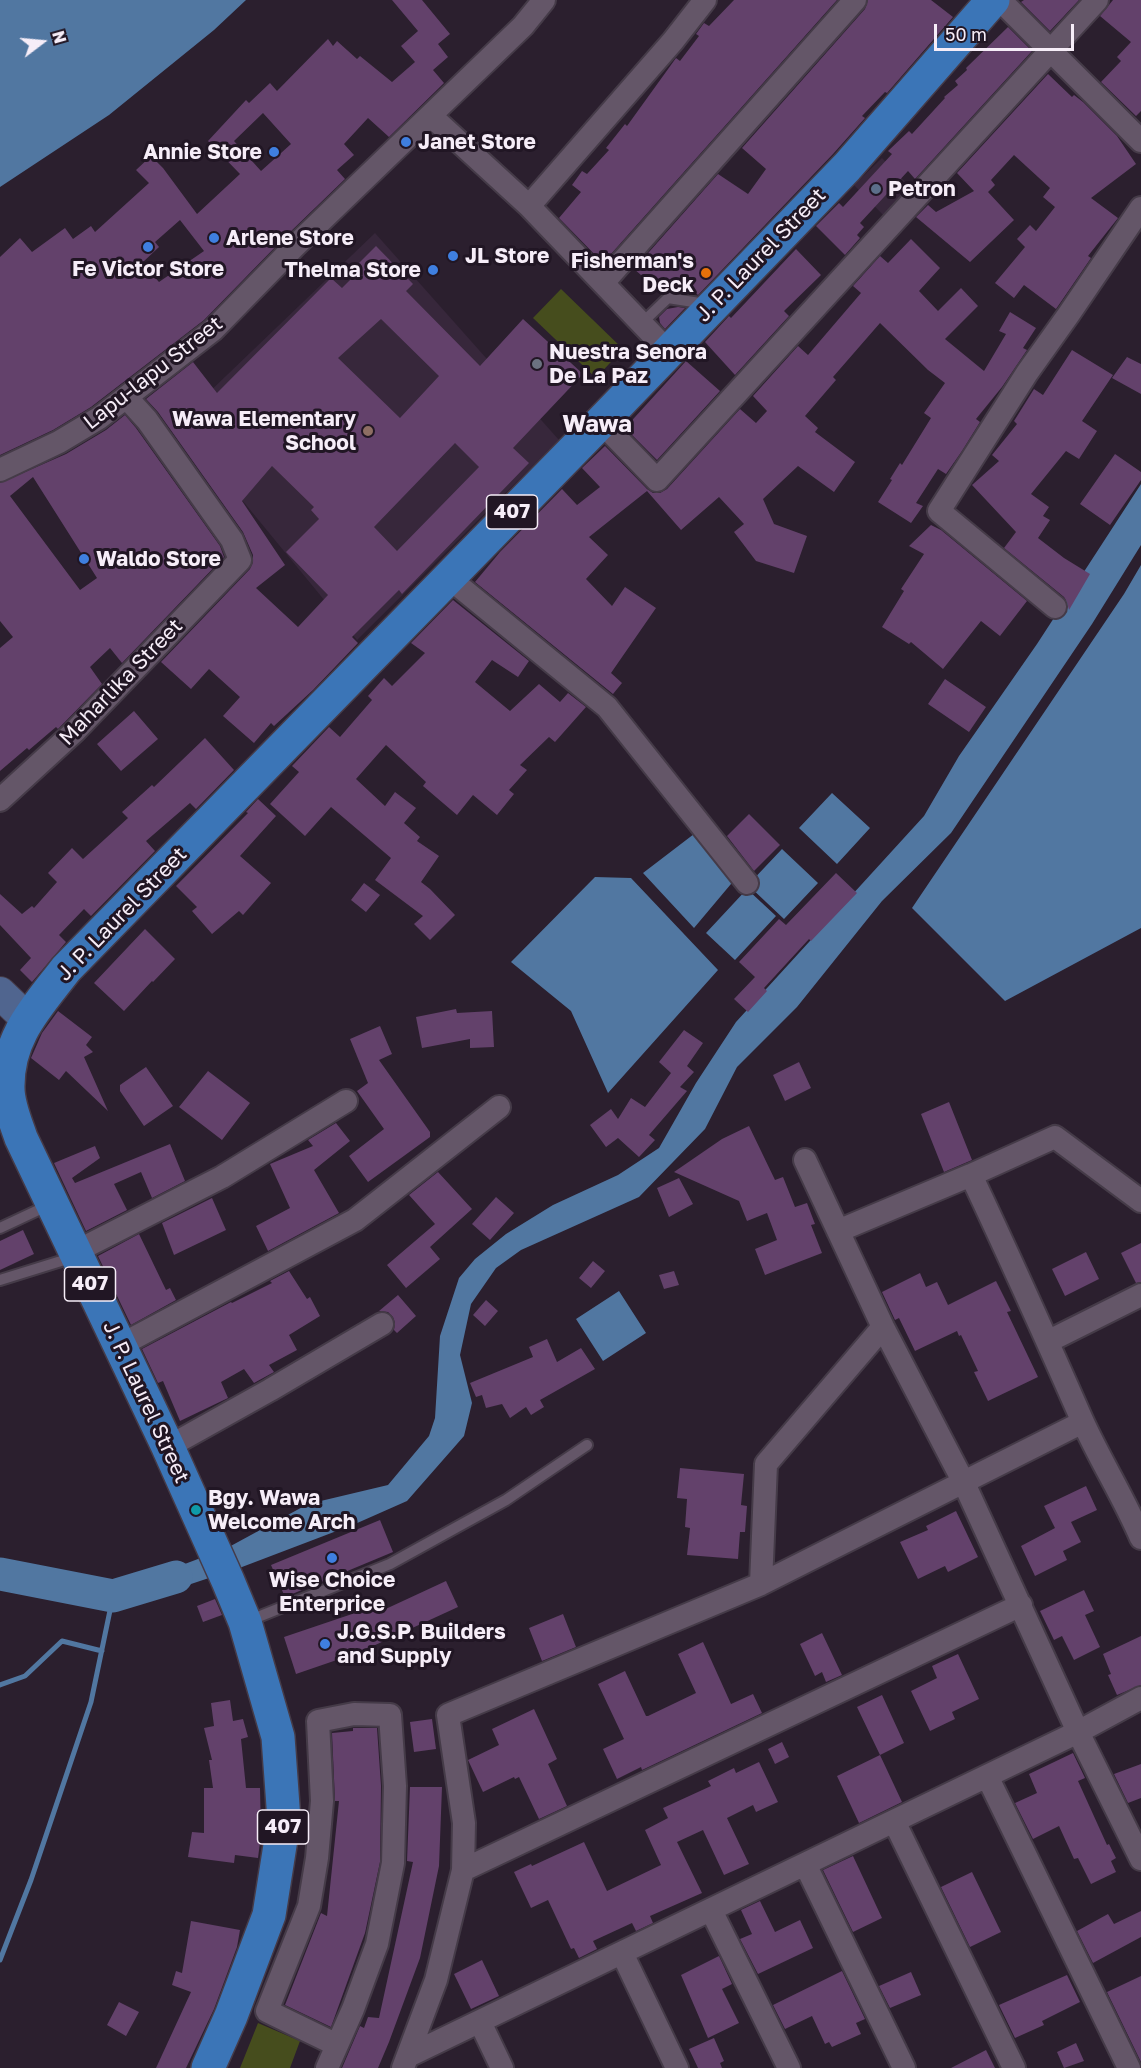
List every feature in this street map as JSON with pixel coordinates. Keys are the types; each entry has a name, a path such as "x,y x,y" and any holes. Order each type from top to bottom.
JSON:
{"main road":[{"name":"J. P. Laurel Street","path":"208,2068 231,2016 269,1915 284,1820 278,1737 245,1622 211,1542 21,1138 6,1114 13,1048 27,1019 66,969 847,167 993,0"}],"street":[{"name":"Lapu-lapu Street","path":"0,470 58,442 99,418 213,330 295,246 522,26 544,0"},
{"path":"529,206 673,41 705,0"},
{"path":"603,284 855,0"},
{"path":"1000,0 1141,141"},
{"path":"600,422 657,480 1097,0"},
{"path":"431,116 529,206 668,351"},
{"path":"1055,607 939,511 1027,373 1141,208"},
{"name":"Maharlika Street","path":"0,800 74,732 240,560 232,540 147,420 127,398"},
{"path":"448,578 608,706 747,883"},
{"path":"0,993 27,1019"},
{"path":"76,1254 222,1177 346,1101"},
{"path":"119,1346 355,1220 499,1107"},
{"path":"838,1231 1055,1137 1141,1202"},
{"path":"805,1160 883,1327 963,1481 1078,1732 1141,1859"},
{"path":"971,1175 1083,1422 1136,1512 1141,1538"},
{"path":"1048,1341 1141,1295"},
{"path":"168,1447 382,1324"},
{"path":"761,1584 766,1464 883,1327"},
{"path":"406,2062 436,1980 463,1870 464,1823 448,1715 761,1584 1083,1422"},
{"path":"463,1870 1021,1605"},
{"path":"406,2062 480,2022 1078,1732 1141,1698"},
{"path":"327,2068 353,2009 377,1944 393,1863 395,1786 390,1715 354,1714 318,1721 322,1801 317,1858 309,1906 267,2012 337,2045"},
{"path":"987,1776 1129,2068"},
{"path":"894,1821 1014,2068"},
{"path":"805,1864 904,2068"},
{"path":"711,1910 789,2068"},
{"path":"622,1953 676,2068"},
{"path":"480,2022 502,2068"}],"lane":[{"path":"642,323 668,298 713,305"},
{"path":"0,1228 52,1204"},
{"path":"0,1280 76,1254"},
{"path":"245,1622 390,1564 506,1500 587,1445"}],"shaded area":[{"path":"882,158 912,189 884,216 854,185"},
{"name":"Wawa Elementary School","path":"375,233 559,440 357,640 178,422"}],"green space":[{"path":"561,289 623,349 596,378 533,318"},
{"path":"258,2023 300,2041 290,2068 240,2068"}],"water":[{"path":"0,0 246,0 214,30 109,115 0,187"},
{"path":"1141,484 1141,545 1092,624 951,833 882,901 797,1007 737,1067 705,1129 639,1197 521,1250 496,1268 471,1304 460,1355 472,1403 464,1436 407,1501 355,1524 242,1567 149,1598 124,1587 227,1548 308,1504 388,1485 429,1436 435,1418 440,1336 459,1278 475,1259 506,1234 553,1205 618,1175 659,1148 696,1083 736,1022 924,816 959,756 1037,644"},
{"path":"1141,565 1141,928 1005,1001 912,908 1124,594"},
{"path":"832,793 870,828 837,864 799,828"},
{"path":"694,834 736,878 694,928 643,873"},
{"path":"782,849 818,883 784,919 748,885"},
{"path":"595,877 631,878 718,970 608,1093 571,1011 511,962"},
{"path":"747,889 776,916 735,960 706,933"},
{"path":"619,1291 646,1333 603,1361 576,1319"}],"building":[{"path":"392,0 422,0 450,34 438,44 448,57 433,70 444,83 389,137 368,118 344,144 354,155 337,170 345,179 204,320 91,407 53,430 0,455 0,257 20,238 32,252 65,228 73,239 91,226 95,232 149,183 136,170 151,156 163,168 197,214 240,174 208,141 246,100 249,103 270,83 277,91 328,39 333,46 337,41 357,59 360,56 392,82 415,62 401,46 418,31","holes":["263,113 291,144 261,171 234,141","180,220 204,251 159,282 142,263 159,247 155,242"]},
{"path":"734,0 837,0 603,263 559,218 581,192 572,185 582,171 587,174 609,150 606,148 625,124 627,126 676,58 680,61 699,36 696,34 704,23 709,26"},
{"path":"868,0 931,0 953,17 887,93 885,92 862,116 865,118 833,154 698,295 680,278 683,293 669,291 662,293 634,269 718,174 748,194 766,169 742,148 865,9"},
{"path":"1024,0 1079,0 1050,31 1021,2"},
{"path":"1113,0 1141,0 1141,111 1136,116 1101,82 1121,61 1117,57 1131,42 1100,16"},
{"path":"1008,27 1032,51 915,179 908,171 860,223 864,227 857,235 860,238 845,255 816,226 839,203 843,207 892,154 888,151 909,131 912,134 944,97 958,85 955,81 967,70 966,68"},
{"path":"1048,74 1072,97 1074,95 1083,102 1117,136 1136,164 1091,198 1118,218 1088,256 1091,258 1056,309 1024,285 1014,298 995,283 1025,247 1017,239 1030,225 1036,231 1055,207 1043,197 1050,188 1014,155 991,180 995,185 988,192 1014,220 970,262 916,217 928,205 936,212 974,191 957,173"},
{"path":"911,239 940,268 919,291 938,311 961,288 978,306 945,339 984,371 1006,334 999,331 1010,312 1036,328 1023,348 1027,350 1002,387 976,419 980,422 962,451 946,474 938,469 916,503 923,506 911,523 878,502 900,463 902,465 931,418 924,413 945,383 928,370 880,323 833,377 836,380 805,416 818,428 815,432 855,462 834,492 798,466 763,499 774,524 807,536 794,573 756,561 734,532 744,524 719,497 681,530 647,491 589,537 608,555 586,579 612,606 625,587 656,608 611,673 622,683 613,694 475,582 500,552 562,489 577,505 600,487 582,468 605,446 647,489 653,493 660,493 667,489 740,409 756,423 767,411 753,396 798,346 808,355 861,293 853,286 880,256 888,263"},
{"name":"Wawa Elementary School","path":"376,246 413,284 406,291 480,366 523,319 583,374 513,448 529,463 402,594 399,590 352,637 358,643 313,690 274,726 271,723 254,743 223,716 240,697 209,669 191,689 161,662 250,569 253,555 243,532 158,412 146,399 193,362 217,393 331,278 342,288 362,268 358,264","holes":["381,319 439,376 400,418 338,358","455,443 479,467 397,551 374,527","272,466 314,507 311,510 319,519 286,552 328,595 298,627 256,588 285,565 242,501"]},
{"path":"796,249 821,275 784,311 789,316 735,375 705,342"},
{"path":"685,308 665,329 659,317 667,309"},
{"path":"1072,350 1113,375 1082,421 1097,431 1079,459 1066,451 1031,494 1049,507 1043,516 1050,520 1038,538 1090,574 1069,610 1064,597 1004,548 1016,532 972,485 999,461 992,455 1017,424 1014,421 1034,389 1043,395"},
{"path":"1127,357 1141,364 1141,394 1112,378"},
{"path":"686,361 720,391 657,460 625,428"},
{"path":"125,415 220,546 224,557 122,663 110,648 90,667 102,684 58,729 56,727 29,750 27,748 0,771 0,648 13,637 0,621 0,483 66,454 106,430","holes":["33,477 97,578 80,590 10,496"]},
{"path":"1115,454 1141,472 1141,480 1110,525 1080,504"},
{"path":"931,525 941,530 1027,601 1000,636 981,621 943,669 911,642 909,644 882,627 904,591 901,589 924,554 909,546"},
{"path":"453,600 529,661 518,677 492,660 475,682 510,711 539,684 560,702 568,693 586,707 555,742 549,737 520,765 527,770 509,790 514,794 497,815 473,795 457,815 423,786 426,782 386,745 356,779 385,806 395,792 416,808 404,823 420,837 417,841 439,856 421,882 455,915 430,940 414,924 423,916 375,880 391,858 331,807 305,836 270,804 299,772 292,766 329,727 340,737 372,700 368,696 384,678 392,686 425,653 411,643"},
{"path":"945,679 986,707 969,732 928,704"},
{"path":"134,711 158,739 121,771 97,744"},
{"path":"205,738 234,770 196,809 190,803 146,841 155,851 91,916 84,909 59,935 66,942 32,982 20,970 31,958 0,925 0,894 22,914 32,906 34,908 57,882 48,873 72,848 83,859 128,818 122,812 152,785 154,787"},
{"path":"258,799 276,816 240,856 271,883 243,915 239,911 212,934 192,911 197,907 176,886 248,813 246,812"},
{"path":"749,814 780,845 754,871 727,836"},
{"path":"836,873 857,893 811,941 809,939 764,988 767,991 748,1012 734,999 755,977 739,962 779,919 786,925"},
{"path":"364,883 380,895 366,912 351,900"},
{"path":"145,929 175,959 124,1011 94,983"},
{"path":"456,1009 457,1013 492,1011 494,1047 470,1048 470,1039 422,1048 416,1017"},
{"path":"58,1011 92,1037 86,1045 93,1052 84,1057 108,1111 66,1071 59,1080 31,1058 42,1033"},
{"path":"380,1026 392,1054 379,1060 430,1132 430,1137 368,1182 349,1156 384,1129 357,1091 368,1083 350,1039"},
{"path":"684,1030 703,1043 687,1066 694,1072 680,1087 687,1091 649,1135 655,1140 639,1157 618,1138 606,1147 590,1125 611,1109 618,1119 631,1098 645,1107 671,1073 659,1062"},
{"path":"799,1062 811,1088 785,1101 773,1075"},
{"path":"146,1067 173,1106 144,1126 120,1091 120,1085"},
{"path":"208,1071 250,1103 222,1140 179,1107"},
{"path":"949,1102 972,1160 944,1172 921,1114"},
{"path":"336,1123 350,1141 314,1170 339,1213 268,1251 256,1226 290,1208 270,1164 313,1146 308,1140"},
{"path":"749,1126 775,1180 783,1177 795,1207 807,1203 815,1224 811,1225 822,1253 765,1275 755,1249 777,1240 767,1213 747,1221 739,1201 674,1172 722,1139"},
{"path":"170,1144 185,1181 152,1198 141,1172 114,1184 127,1210 86,1231 54,1163 95,1146 100,1158 72,1178 75,1183"},
{"path":"438,1172 472,1209 430,1247 440,1259 406,1288 387,1265 435,1224 409,1195"},
{"path":"679,1178 693,1204 669,1217 657,1188"},
{"path":"496,1197 514,1213 490,1240 472,1224"},
{"path":"212,1198 226,1230 174,1255 162,1223"},
{"path":"23,1230 34,1254 0,1270 0,1241"},
{"path":"139,1234 166,1290 170,1288 176,1300 131,1325 98,1256"},
{"path":"1141,1243 1141,1282 1136,1283 1121,1253"},
{"path":"1086,1252 1099,1279 1065,1296 1052,1269"},
{"path":"593,1261 605,1271 591,1288 579,1278"},
{"path":"289,1271 307,1299 310,1297 320,1316 289,1335 297,1350 269,1365 274,1372 254,1383 244,1369 221,1382 228,1398 180,1421 163,1381 158,1383 142,1349 272,1283 270,1281"},
{"path":"674,1271 679,1285 664,1289 659,1275"},
{"path":"920,1273 926,1287 937,1282 948,1305 996,1281 1011,1311 1007,1312 1038,1377 988,1401 974,1372 978,1371 957,1331 915,1351 899,1318 895,1320 882,1292"},
{"path":"398,1295 416,1316 397,1333 394,1330 393,1317 388,1312 379,1311"},
{"path":"486,1300 498,1311 485,1326 473,1315"},
{"path":"547,1339 557,1362 581,1348 595,1369 540,1400 544,1407 531,1415 526,1407 510,1418 502,1404 486,1408 482,1395 476,1397 470,1383 533,1357 529,1347"},
{"path":"680,1468 744,1474 741,1505 747,1506 745,1532 740,1532 738,1559 687,1555 690,1528 685,1527 687,1499 677,1498"},
{"path":"1086,1486 1097,1510 1071,1522 1081,1542 1063,1551 1067,1560 1035,1576 1021,1546 1055,1528 1044,1506"},
{"path":"956,1511 978,1557 948,1572 945,1566 918,1579 900,1542 928,1530 926,1526"},
{"name":"Wise Choice Enterprice","path":"380,1520 393,1552 285,1597 271,1565"},
{"path":"446,1581 458,1607 360,1652 296,1674 284,1637 355,1613 351,1606 367,1596 377,1613"},
{"path":"1084,1590 1094,1611 1085,1615 1100,1647 1074,1660 1062,1636 1054,1640 1040,1611"},
{"path":"215,1599 222,1615 203,1622 197,1606"},
{"path":"563,1614 576,1647 542,1661 529,1628"},
{"path":"822,1633 842,1675 826,1682 822,1672 815,1676 800,1644"},
{"path":"1141,1636 1141,1685 1117,1695 1108,1675 1111,1674 1103,1654"},
{"path":"703,1642 731,1704 753,1694 762,1713 642,1770 641,1767 617,1779 603,1749 624,1739 598,1684 625,1671 648,1716 696,1693 678,1654"},
{"path":"958,1654 979,1699 952,1712 955,1719 930,1731 911,1691 937,1678 932,1666"},
{"path":"882,1695 904,1743 880,1755 857,1707"},
{"path":"230,1700 233,1721 243,1719 248,1737 241,1739 246,1788 260,1788 261,1834 258,1858 235,1855 234,1863 188,1857 192,1832 204,1833 204,1788 213,1788 209,1760 212,1760 204,1728 214,1726 211,1703"},
{"path":"534,1709 557,1759 548,1764 567,1806 539,1819 519,1777 515,1779 514,1777 483,1792 468,1760 499,1745 492,1729"},
{"path":"432,1719 436,1749 414,1752 410,1722"},
{"path":"353,1728 377,1728 381,1786 380,1862 365,1933 331,2027 285,2005 321,1913 327,1916 339,1801 335,1801 332,1733 353,1731"},
{"path":"782,1742 789,1757 775,1764 768,1749"},
{"path":"1073,1753 1085,1778 1078,1781 1107,1845 1109,1844 1116,1858 1111,1861 1116,1872 1091,1884 1078,1858 1074,1859 1059,1826 1033,1839 1015,1803 1037,1793 1029,1774"},
{"path":"880,1755 902,1802 859,1823 837,1776"},
{"path":"759,1762 778,1802 756,1812 753,1805 727,1818 749,1864 724,1875 703,1830 677,1842 702,1893 650,1916 653,1923 636,1931 632,1923 593,1941 597,1949 579,1958 574,1948 571,1949 548,1900 531,1908 514,1872 584,1842 607,1891 661,1865 645,1830 668,1818 663,1808 711,1786 708,1781 734,1768 736,1773"},
{"path":"1141,1764 1141,1798 1128,1803 1114,1774"},
{"path":"410,1787 442,1787 439,1866 420,1958 378,2068 342,2068 360,2026 364,2028 368,2017 379,2018 413,1862 407,1861"},
{"path":"853,1856 882,1918 853,1932 823,1870"},
{"path":"972,1872 1001,1932 970,1947 941,1887"},
{"path":"760,1901 775,1932 800,1920 813,1948 758,1974 740,1939 752,1934 741,1910"},
{"path":"1141,1911 1141,1937 1093,1963 1077,1931 1108,1914 1114,1924"},
{"path":"191,1921 240,1930 237,1947 214,2009 186,2068 156,2068 191,1992 172,1985 176,1971 182,1973"},
{"path":"719,1956 732,1984 722,1989 739,2023 708,2038 681,1975"},
{"path":"482,1960 499,1996 471,2009 454,1974"},
{"path":"842,1971 865,2019 856,2023 861,2034 832,2047 829,2042 825,2044 812,2016 785,2029 773,2005"},
{"path":"911,1972 921,1995 890,2008 879,1986"},
{"path":"1067,1975 1080,2002 1042,2021 1044,2025 1015,2038 999,2005"},
{"path":"1141,1976 1141,2062 1107,1992"},
{"path":"119,2002 139,2012 126,2036 107,2025"},
{"path":"714,2038 724,2061 720,2063 722,2068 698,2068 689,2049"},
{"path":"1076,2043 1084,2061 1064,2068 1057,2052"},
{"path":"986,2050 995,2068 951,2068"}],"waterway":[{"path":"0,1574 113,1596 176,1577"},
{"path":"0,1960 31,1880 91,1702 113,1596"},
{"path":"0,1685 25,1676 62,1641 102,1651"}],"place":[{"name":"Janet Store","path":"406,142"},
{"name":"Annie Store","path":"274,152"},
{"name":"Petron","path":"876,189"},
{"name":"Arlene Store","path":"214,238"},
{"name":"Fe Victor Store","path":"148,247"},
{"name":"JL Store","path":"453,256"},
{"name":"Thelma Store","path":"433,270"},
{"name":"Fisherman's Deck","path":"706,273"},
{"name":"Nuestra Senora De La Paz","path":"537,364"},
{"name":"Wawa Elementary School","path":"368,431"},
{"name":"Waldo Store","path":"84,559"},
{"name":"Bgy. Wawa Welcome Arch","path":"196,1510"},
{"name":"Wise Choice Enterprice","path":"332,1558"},
{"name":"J.G.S.P. Builders and Supply","path":"325,1644"}],"district":[{"name":"Wawa","path":"597,424"}]}
